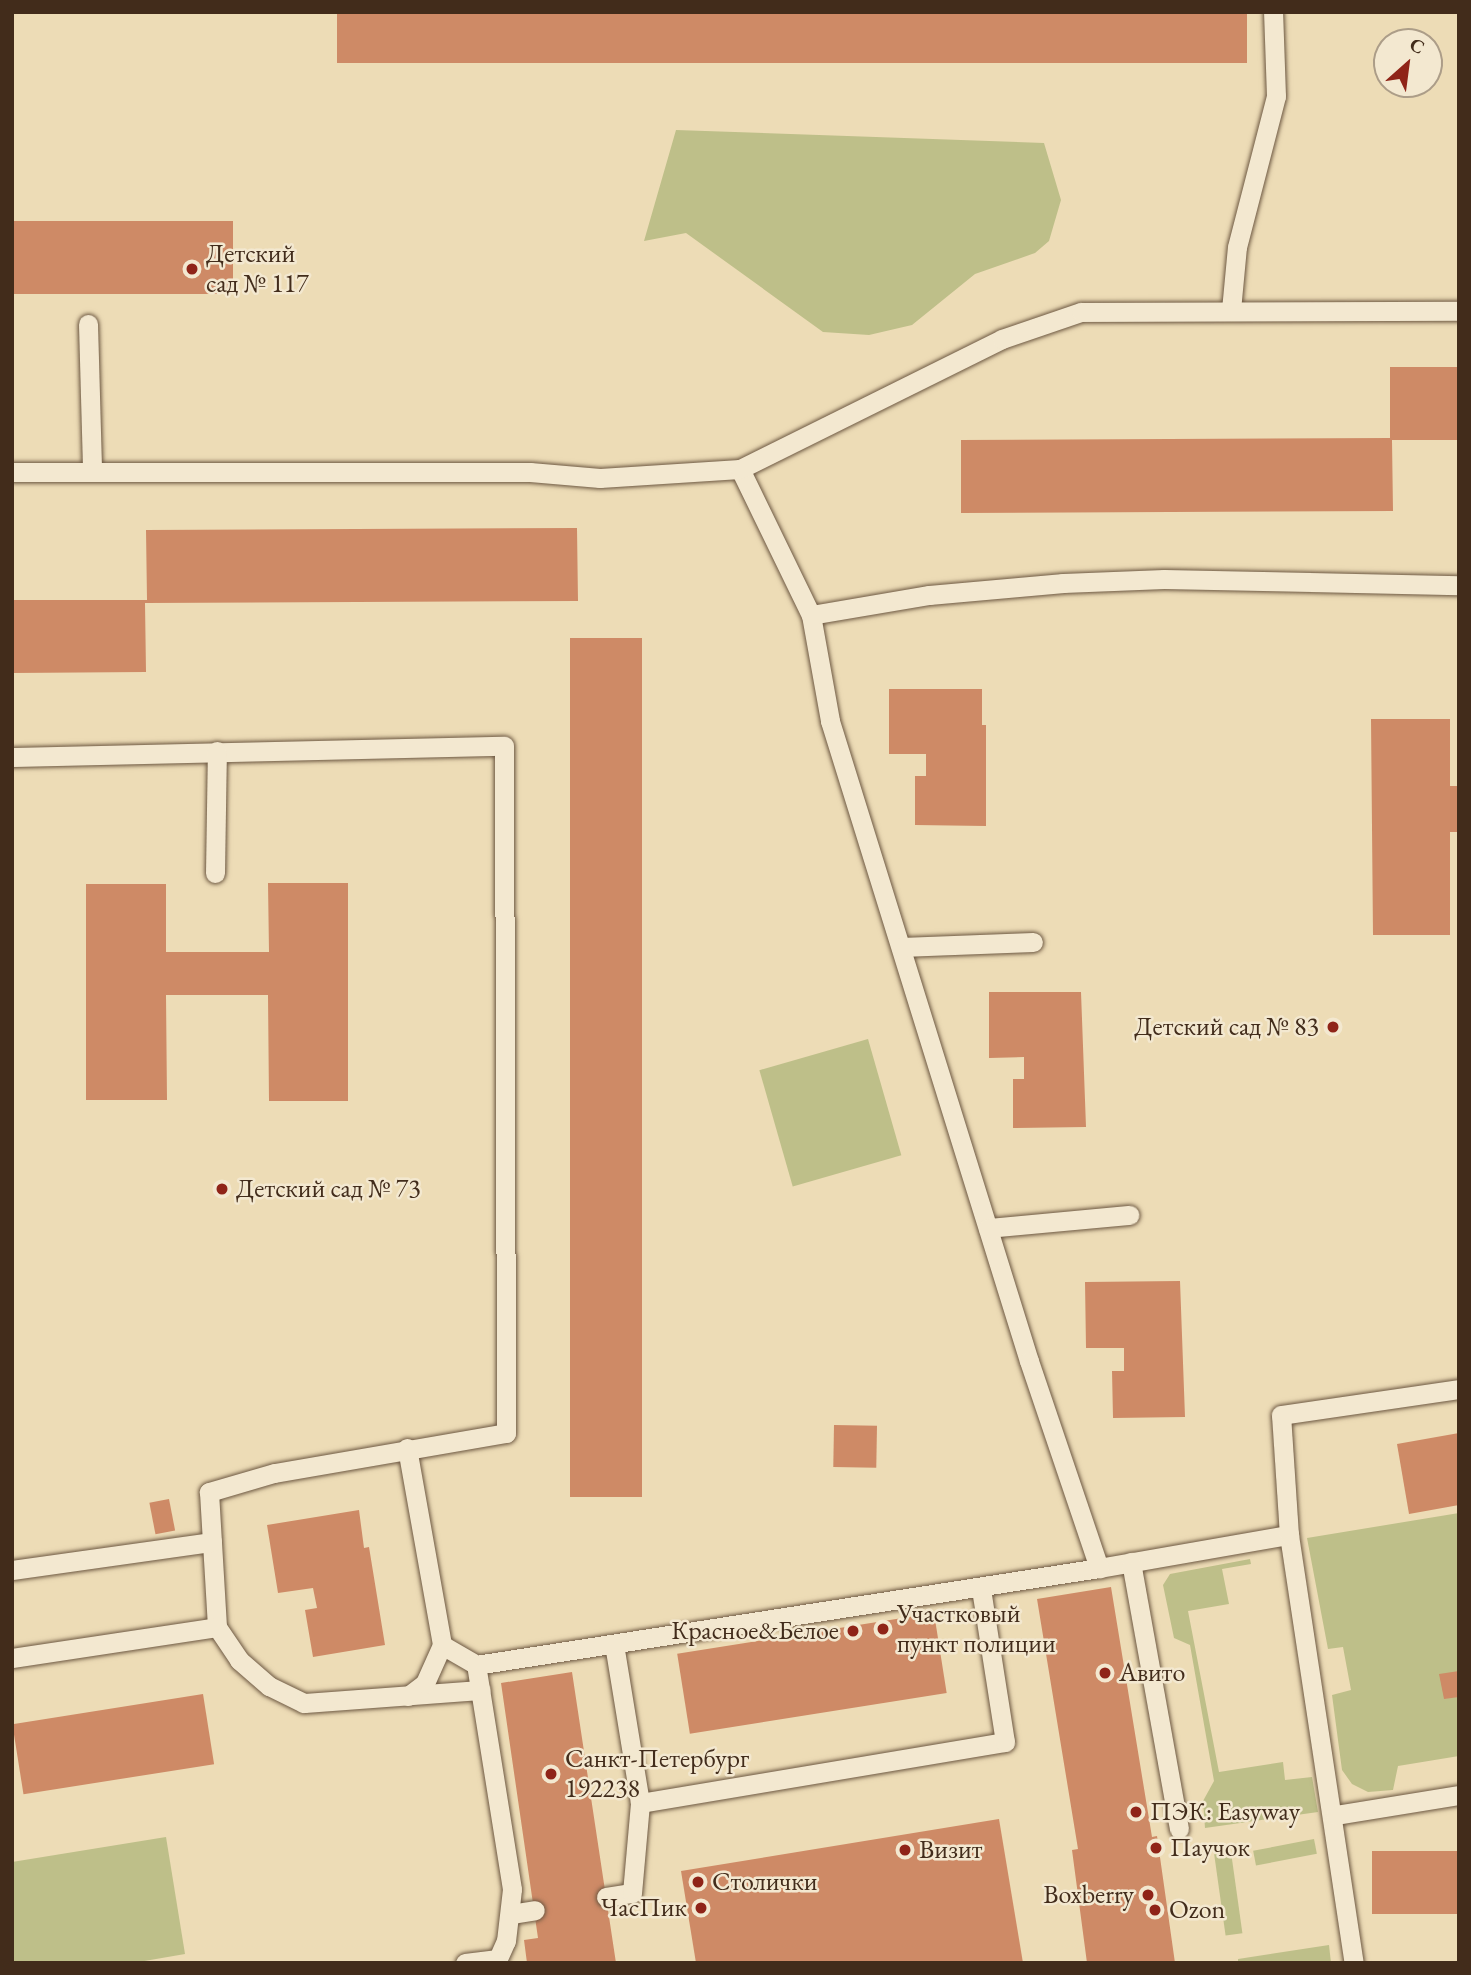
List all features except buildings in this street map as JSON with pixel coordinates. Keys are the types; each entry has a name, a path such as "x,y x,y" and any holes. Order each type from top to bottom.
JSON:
{"lane":[{"path":"1231,310 1237,247 1276,96 1273,12"},
{"path":"12,472 530,472 600,478 740,469 1038,326 1081,312 1459,311"},
{"path":"88,324 92,471"},
{"path":"740,469 811,615 830,722 988,1228 1099,1568"},
{"path":"811,615 929,595 1063,583 1164,579 1459,585"},
{"path":"12,757 504,746 506,1433 274,1473 209,1492 217,1627 239,1660 294,1700 326,1702 481,1690"},
{"path":"215,873 217,751"},
{"path":"901,947 1033,942"},
{"path":"988,1228 1129,1215"},
{"path":"1354,1963 1335,1815 1289,1535 1281,1415 1459,1389"},
{"path":"407,1448 442,1646 425,1683 408,1696"},
{"path":"442,1646 476,1665 981,1588 1289,1535"},
{"path":"12,1570 212,1542"},
{"path":"1131,1562 1179,1829"},
{"path":"640,1803 1005,1742 981,1588"},
{"path":"12,1658 217,1627"},
{"path":"606,1897 632,1893 640,1803 614,1644"},
{"path":"465,1963 496,1961 506,1941 511,1914 508,1852 476,1665"},
{"path":"1335,1815 1459,1795"},
{"path":"511,1914 534,1910"}],"green space":[{"path":"676,130 1044,143 1061,200 1049,241 1035,253 975,274 912,325 869,335 823,332 686,233 644,241"},
{"path":"868,1039 901,1155 793,1186 759,1070"},
{"path":"1459,1513 1459,1756 1398,1766 1393,1790 1368,1792 1352,1784 1342,1770 1332,1695 1351,1690 1343,1647 1328,1649 1307,1538"},
{"path":"1250,1559 1251,1564 1222,1569 1229,1604 1188,1611 1219,1772 1283,1762 1285,1780 1312,1777 1318,1812 1205,1828 1203,1801 1214,1781 1190,1645 1174,1638 1163,1585 1170,1574"},
{"path":"166,1837 185,1954 133,1963 12,1963 12,1862"},
{"path":"1314,1839 1317,1854 1256,1866 1253,1851"},
{"path":"1231,1852 1242,1933 1226,1936 1214,1854"},
{"path":"1329,1945 1331,1963 1238,1963 1238,1959"}],"place":[{"name":"Детский сад № 117","path":"192,269"},
{"name":"Детский сад № 83","path":"1333,1027"},
{"name":"Детский сад № 73","path":"222,1189"},
{"name":"Участковый пункт полиции","path":"883,1629"},
{"name":"Красное&Белое","path":"853,1631"},
{"name":"Авито","path":"1105,1673"},
{"name":"Санкт-Петербург 192238","path":"551,1774"},
{"name":"ПЭК: Easyway","path":"1136,1812"},
{"name":"Паучок","path":"1156,1848"},
{"name":"Визит","path":"905,1850"},
{"name":"Столички","path":"698,1882"},
{"name":"Boxberry","path":"1148,1895"},
{"name":"ЧасПик","path":"701,1908"},
{"name":"Ozon","path":"1155,1910"}]}
